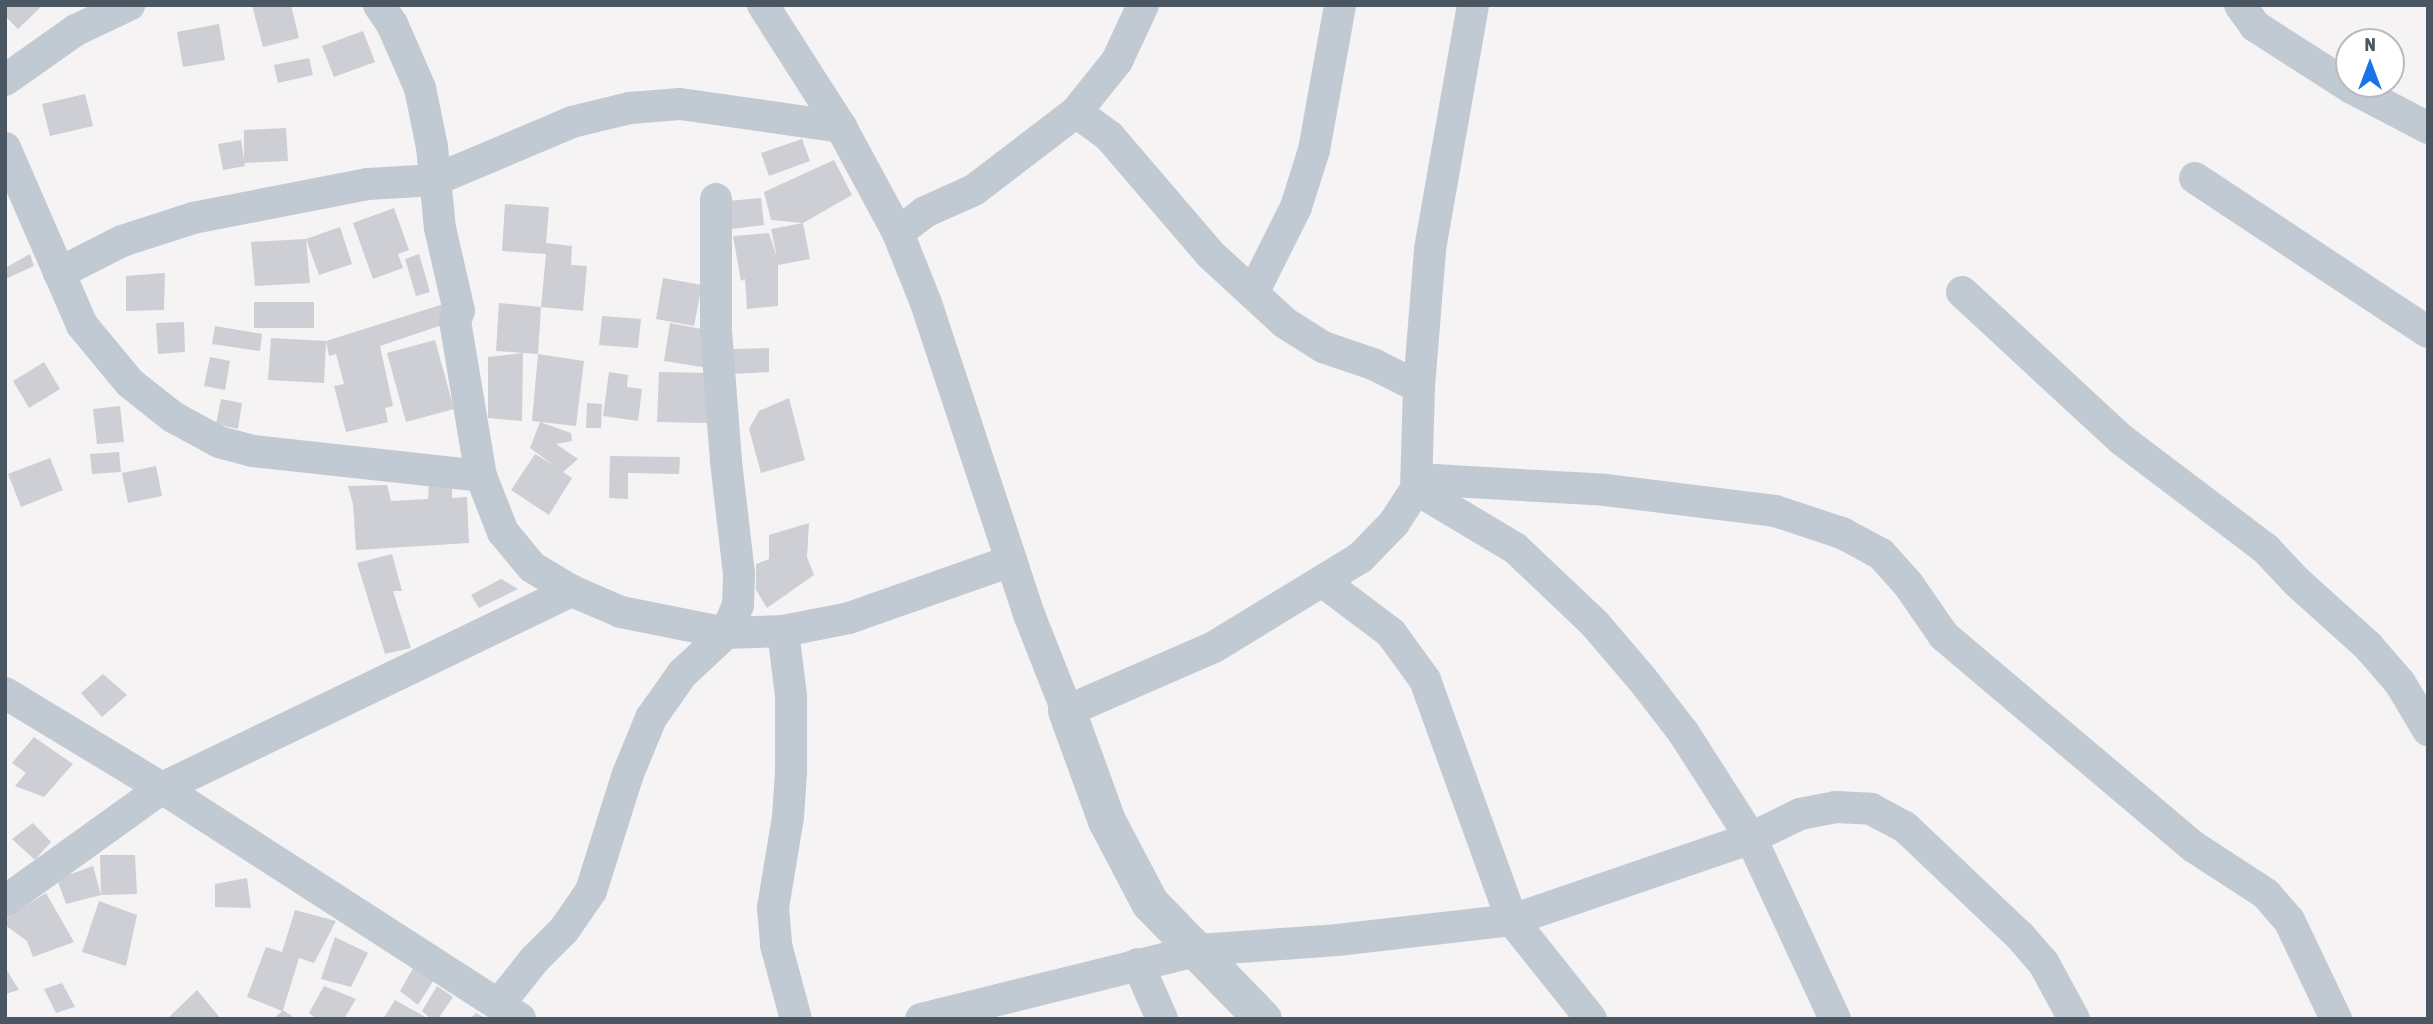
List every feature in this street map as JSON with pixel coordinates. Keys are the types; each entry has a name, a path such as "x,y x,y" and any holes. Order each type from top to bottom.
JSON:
{"street":[{"path":"5,80 76,30 129,5"},
{"path":"379,5 392,24 420,88 440,228 459,311 455,321 481,476 503,532 532,567 572,591 621,612 726,633 783,631 849,618 1011,561"},
{"path":"763,5 841,127 898,233 926,303 1011,561 1107,821 1127,862 1150,903 1171,928 1199,950 1263,1019"},
{"path":"898,233 925,212 974,190 1076,112 1117,61 1143,5"},
{"path":"1253,293 1296,206 1314,150 1326,95 1340,5"},
{"path":"1067,710 1214,647 1368,550 1394,523 1416,484 1419,387 1430,249 1473,5"},
{"path":"2241,5 2255,26 2350,87 2428,128"},
{"path":"59,273 122,241 193,218 368,184 435,180 572,122 630,108 680,104 841,127"},
{"path":"1076,112 1109,136 1210,254 1285,323 1323,347 1373,364 1419,387"},
{"path":"5,148 82,325 130,383 173,417 219,442 252,452 481,476"},
{"path":"2195,178 2428,332"},
{"path":"5,693 162,788 510,1012 534,960 564,930 591,891 628,774 651,718 682,674 726,633 738,605 739,574 726,461 716,331 716,200"},
{"path":"1962,292 2122,440 2266,549 2297,582 2368,646 2400,683 2428,730"},
{"path":"1416,484 1515,548 1595,624 1683,732 1751,838 1833,1018"},
{"path":"1416,484 1605,490 1775,511 1842,533 1881,554 1908,584 1944,636 2194,847 2266,894 2289,920 2336,1019"},
{"path":"1322,581 1391,633 1425,680 1512,920 1591,1019"},
{"path":"5,901 162,788 572,591"},
{"path":"783,631 791,696 791,772 788,817 773,908 776,944 796,1019"},
{"path":"921,1019 1199,950 1337,940 1512,920 1751,838 1800,814 1836,807 1871,809 1905,827 2020,936 2043,962 2074,1019"},
{"path":"1138,964 1162,1019"}],"building":[{"path":"5,5 43,5 18,29 5,16"},
{"path":"252,5 291,5 299,38 263,47"},
{"path":"219,24 225,60 183,67 177,32"},
{"path":"363,31 375,62 334,77 322,46"},
{"path":"309,58 313,75 278,83 274,65"},
{"path":"85,94 93,126 50,136 42,104"},
{"path":"286,128 288,161 244,163 244,130"},
{"path":"802,139 810,161 769,176 761,153"},
{"path":"241,140 245,166 223,170 218,144"},
{"path":"834,160 852,195 803,223 771,220 764,192"},
{"path":"761,198 764,225 731,229 728,201"},
{"path":"505,204 549,207 546,243 572,246 571,265 587,266 583,311 541,307 546,254 502,251"},
{"path":"394,208 409,250 398,254 403,268 373,279 353,223"},
{"path":"803,223 810,259 778,265 778,306 747,309 745,279 741,281 733,236 769,233 777,258 771,229"},
{"path":"340,227 352,264 319,275 306,239"},
{"path":"306,239 310,283 255,286 251,242"},
{"path":"30,254 34,266 5,279 5,268"},
{"path":"419,254 430,292 416,296 405,259"},
{"path":"165,273 164,310 126,311 126,276"},
{"path":"663,278 702,285 694,326 656,319"},
{"path":"254,302 314,302 314,328 254,328"},
{"path":"447,303 454,321 380,346 393,406 385,408 388,422 346,432 334,386 344,384 336,354 329,356 326,341"},
{"path":"499,303 541,307 538,354 496,351"},
{"path":"602,316 641,319 638,348 599,345"},
{"path":"184,322 185,352 158,354 156,323"},
{"path":"670,323 712,331 708,368 664,361"},
{"path":"215,326 262,334 260,351 212,344"},
{"path":"271,338 326,341 324,383 268,380"},
{"path":"435,340 454,409 406,422 387,353"},
{"path":"769,348 769,372 734,374 733,349"},
{"path":"523,353 522,421 488,418 488,357"},
{"path":"538,354 584,361 576,426 532,421"},
{"path":"210,357 230,361 225,390 204,386"},
{"path":"44,362 60,389 29,408 13,381"},
{"path":"609,372 628,375 627,387 642,389 638,421 603,416"},
{"path":"659,372 708,373 707,423 657,422"},
{"path":"789,398 805,460 761,473 749,429 759,411"},
{"path":"221,399 242,403 238,429 216,424"},
{"path":"587,403 602,404 601,428 586,428"},
{"path":"120,406 124,442 97,444 93,409"},
{"path":"540,422 571,433 572,441 556,444 578,459 563,472 572,478 549,515 511,490 535,454 555,466 530,448"},
{"path":"119,452 121,472 92,474 90,454"},
{"path":"610,456 680,457 679,474 628,473 628,499 609,498"},
{"path":"50,458 63,490 21,507 8,474"},
{"path":"156,466 162,496 128,503 122,473"},
{"path":"429,482 452,484 452,498 467,497 469,543 356,550 353,504 348,486 387,485 391,501 428,499"},
{"path":"809,523 807,557 814,575 767,608 756,590 756,564 769,559 769,535"},
{"path":"392,554 402,591 393,591 411,648 385,654 357,563"},
{"path":"501,579 518,589 479,608 471,595"},
{"path":"103,674 127,695 102,717 81,693"},
{"path":"34,737 73,764 44,797 15,786 26,773 12,763"},
{"path":"33,823 51,842 35,860 12,839"},
{"path":"100,855 135,855 137,894 101,895"},
{"path":"93,866 101,895 66,904 57,879"},
{"path":"247,878 251,908 215,907 215,884"},
{"path":"46,893 74,942 33,957 27,941 5,925 5,919"},
{"path":"99,901 137,915 126,966 82,952"},
{"path":"295,910 336,921 314,963 299,958 283,1010 296,1019 273,1019 282,1011 247,997 266,947 282,952"},
{"path":"335,937 368,953 351,987 321,979"},
{"path":"416,963 435,978 418,1005 400,991"},
{"path":"5,967 19,990 5,994"},
{"path":"62,983 75,1007 56,1013 44,989"},
{"path":"324,986 356,999 344,1019 317,1019 309,1013"},
{"path":"437,986 453,997 438,1019 431,1019 422,1011"},
{"path":"197,990 221,1019 167,1019"},
{"path":"395,1000 429,1019 383,1019"},
{"path":"476,1013 487,1019 470,1019"}]}
